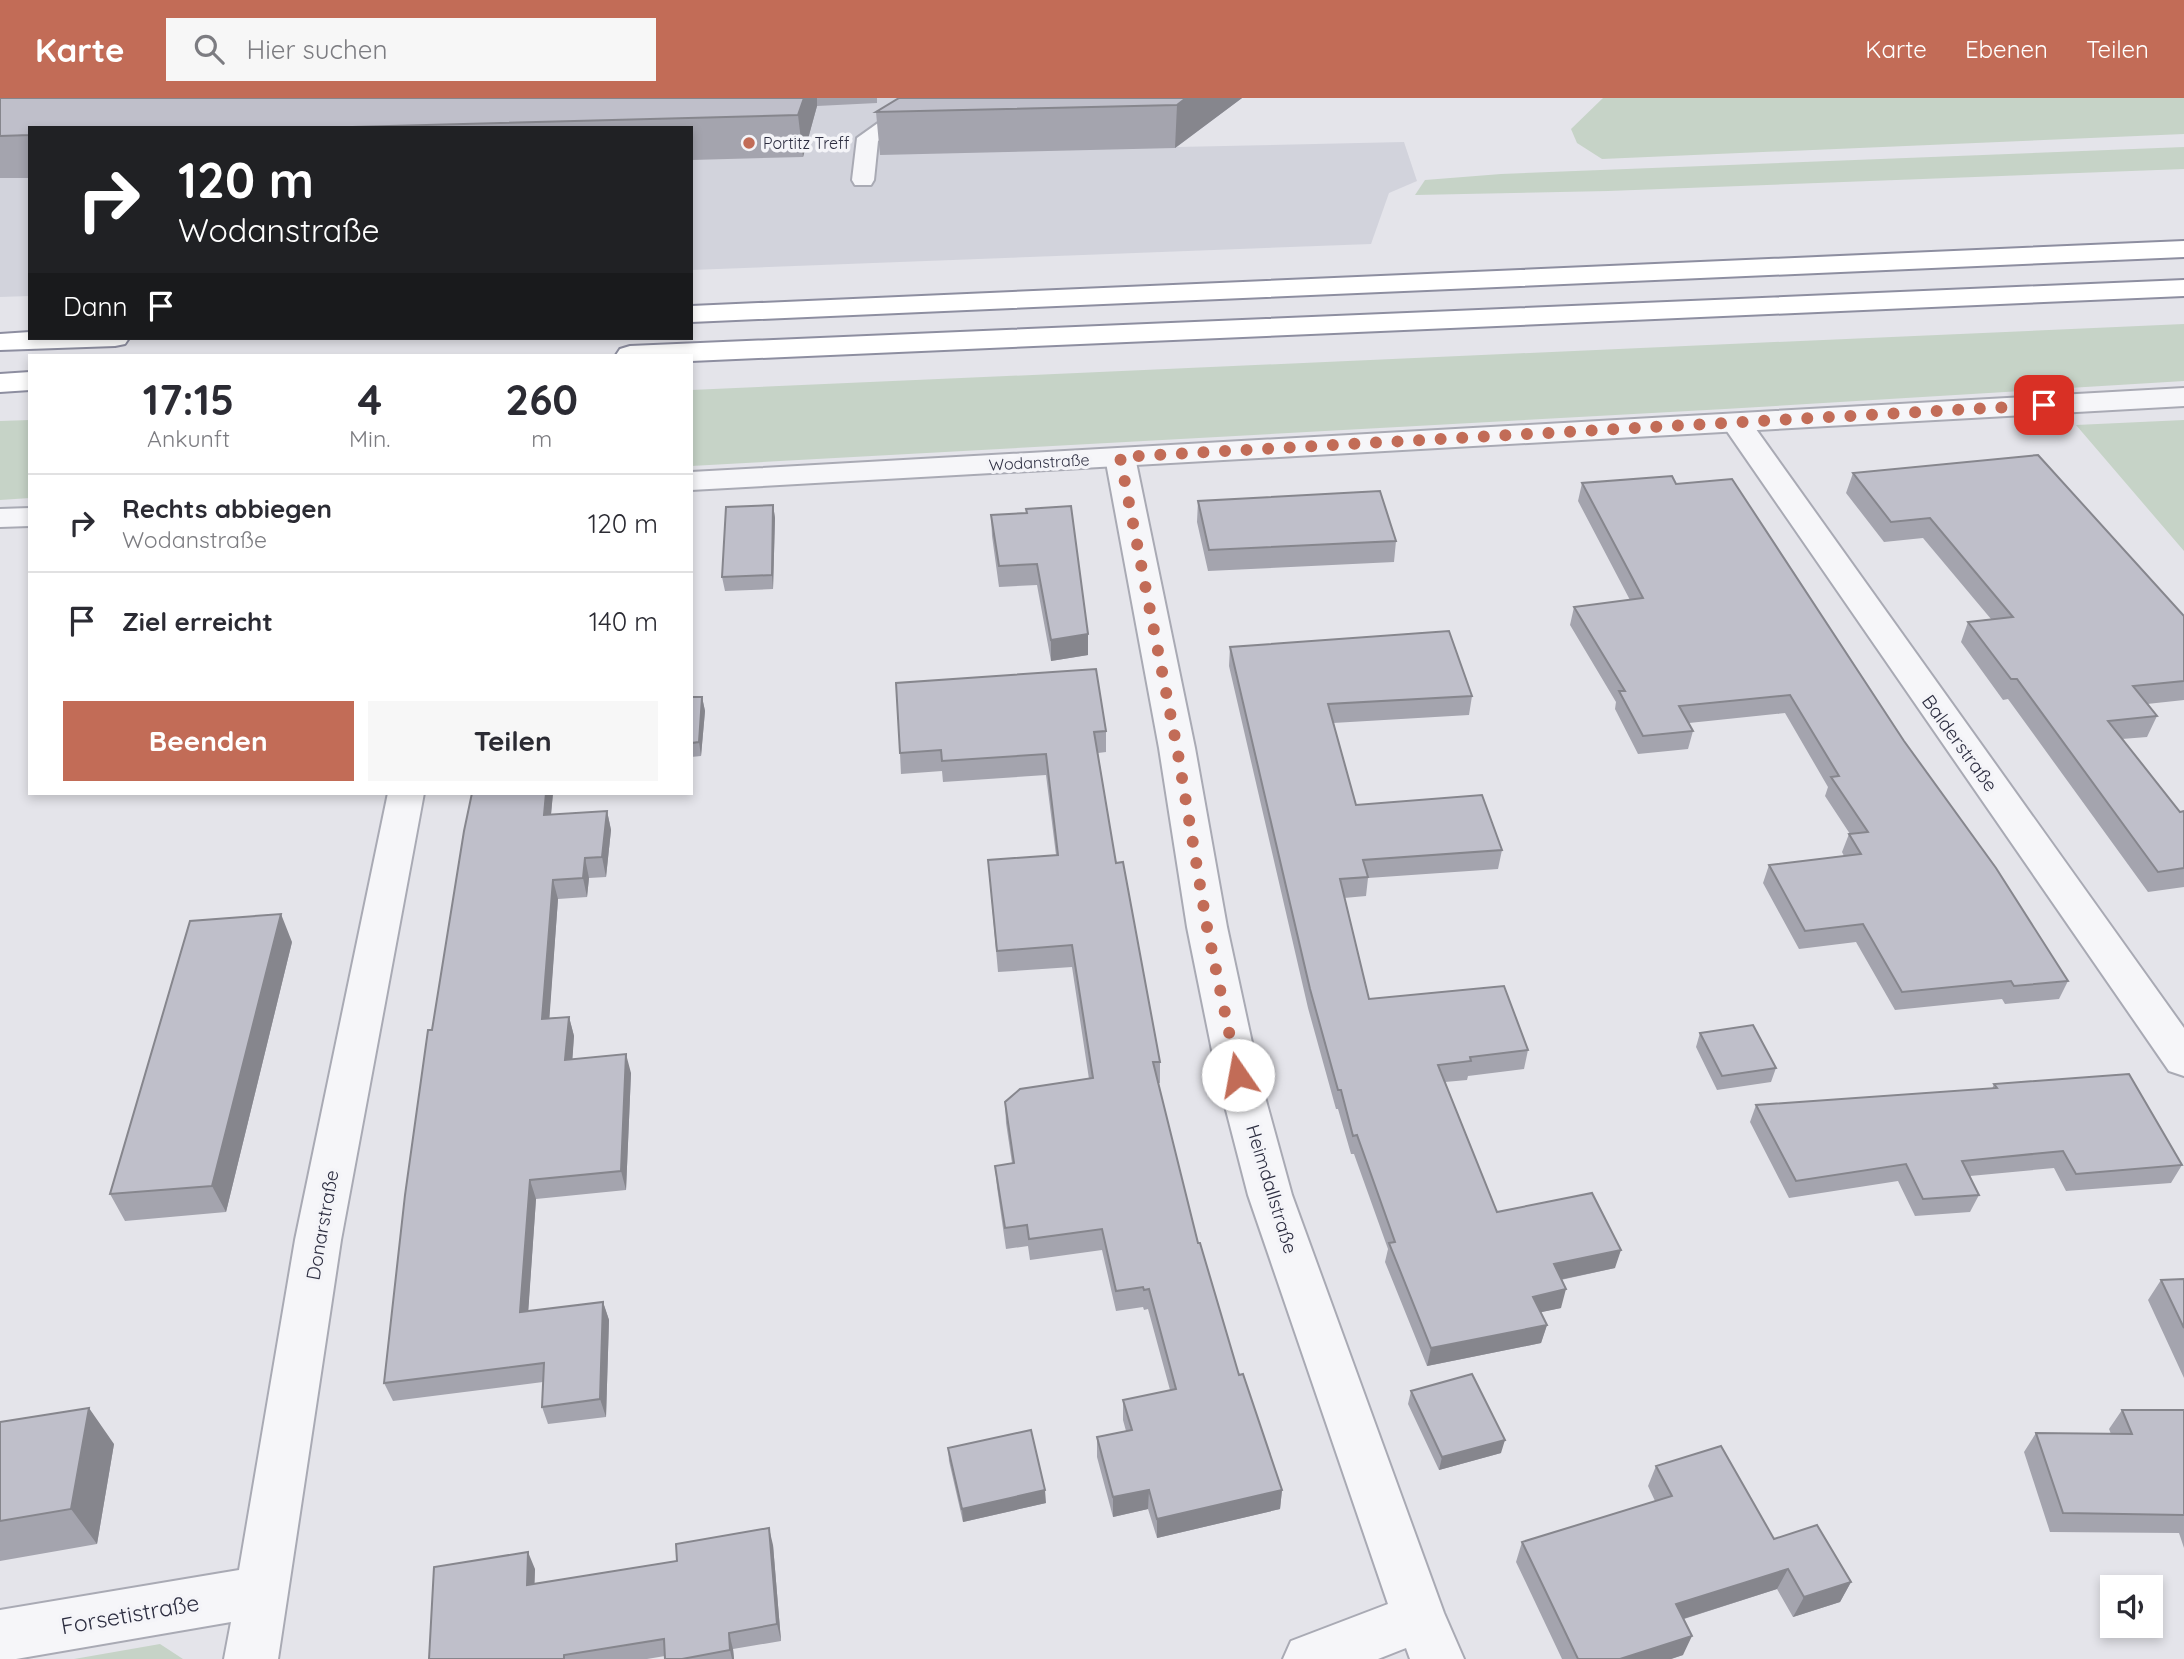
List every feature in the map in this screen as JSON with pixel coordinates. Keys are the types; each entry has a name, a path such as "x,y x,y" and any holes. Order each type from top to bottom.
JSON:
{"highway":[{"path":"693,314 2184,249"},
{"path":"653,354 2184,288"},
{"path":"0,342 58,340"},
{"path":"0,383 28,381"}],"street":[{"name":"Wodanstraße","path":"693,481 2184,397"},
{"name":"Balderstraße","path":"1737,424 1866,612 2074,901 2184,1060"},
{"name":"Heimdallstraße","path":"1120,457 1177,748 1207,927 1238,1075 1270,1195 1428,1639 1310,1659"},
{"path":"0,518 28,517"},
{"name":"Donarstraße","path":"251,1659 259,1592 318,1240 406,795"},
{"name":"Forsetistraße","path":"0,1636 259,1592"}],"lane":[{"path":"863,180 868,138 927,98"}],"shaded area":[{"path":"0,98 1242,98 1177,147 1404,142 1417,181 1389,193 1371,244 693,270 693,126 28,126 28,296 0,297"},
{"path":"1603,98 2184,98 2184,134 1602,159 1577,143 1571,129"},
{"path":"2184,147 2184,169 1608,191 1415,195 1425,180 1501,174"},
{"path":"2184,324 2184,381 693,466 693,390"},
{"path":"28,420 28,498 0,500 0,421"},
{"path":"2184,420 2184,551 2076,425"},
{"path":"160,1644 183,1659 74,1659"}],"building":[{"name":"Portitz Treff","path":"0,98 804,98 798,115 389,126 28,126 28,135 0,136"},
{"path":"899,98 1186,98 1177,105 876,112"},
{"path":"2038,455 2184,616 2184,681 2133,686 2157,716 2108,721 2180,812 2184,811 2184,868 2158,872 2017,679 2011,679 1968,622 2013,617 1930,518 1891,522 1853,473"},
{"path":"1672,476 1676,484 1732,479 1904,741 1996,868 2068,981 2014,986 2011,981 1902,992 1863,924 1805,931 1769,865 1861,854 1849,834 1868,832 1831,777 1839,776 1790,695 1679,706 1693,731 1643,736 1619,691 1625,691 1574,607 1643,598 1582,483"},
{"path":"1380,491 1396,541 1209,550 1198,501"},
{"path":"773,505 772,575 722,577 726,507"},
{"path":"1071,506 1088,634 1051,640 1037,564 999,566 991,515"},
{"path":"1449,631 1472,696 1328,704 1356,805 1482,795 1502,850 1363,860 1368,877 1340,879 1369,999 1504,986 1528,1050 1470,1057 1471,1061 1438,1065 1497,1212 1592,1193 1621,1250 1554,1264 1566,1289 1533,1297 1547,1325 1431,1348 1389,1243 1395,1242 1357,1135 1353,1136 1341,1090 1338,1090 1310,989 1230,647"},
{"path":"1096,669 1106,731 1094,732 1116,863 1123,862 1160,1062 1153,1062 1198,1243 1239,1375 1243,1374 1282,1490 1157,1519 1149,1490 1113,1497 1097,1437 1132,1430 1123,1400 1176,1389 1149,1289 1144,1290 1143,1287 1116,1291 1102,1229 1029,1239 1027,1225 1005,1228 995,1166 1014,1163 1005,1102 1020,1089 1093,1078 1072,945 997,951 988,860 1058,855 1046,754 942,761 941,750 900,753 896,683"},
{"path":"693,697 702,697 699,742 693,743"},
{"path":"472,795 546,795 544,815 607,811 602,857 585,858 583,878 553,880 542,1019 569,1017 565,1060 626,1054 621,1171 530,1180 520,1312 603,1302 600,1399 542,1407 544,1363 384,1383 405,1195 428,1030 432,1030"},
{"path":"281,914 212,1186 110,1194 190,921"},
{"path":"1753,1025 1776,1068 1722,1076 1700,1033"},
{"path":"2129,1074 2182,1165 2076,1174 2063,1151 1962,1161 1979,1195 1923,1199 1906,1164 1796,1181 1756,1105 1997,1088 1994,1084"},
{"path":"2184,1279 2184,1328 2161,1280"},
{"path":"1472,1374 1505,1440 1442,1457 1411,1391"},
{"path":"89,1408 71,1509 0,1521 0,1422"},
{"path":"2122,1410 2184,1410 2184,1515 2063,1513 2036,1433 2132,1434"},
{"path":"1031,1430 1045,1490 962,1509 948,1448"},
{"path":"1721,1446 1774,1539 1817,1525 1851,1582 1804,1597 1788,1569 1676,1604 1692,1636 1620,1659 1578,1659 1522,1542 1672,1496 1656,1466"},
{"path":"769,1528 777,1624 729,1633 730,1650 682,1659 665,1659 664,1639 564,1655 564,1659 429,1659 434,1567 528,1552 527,1585 677,1561 676,1544"}],"place":[{"name":"Portitz Treff","path":"749,143"}],"route":[{"path":"1238,1075 1207,927 1177,748 1120,457 2044,405"}]}
